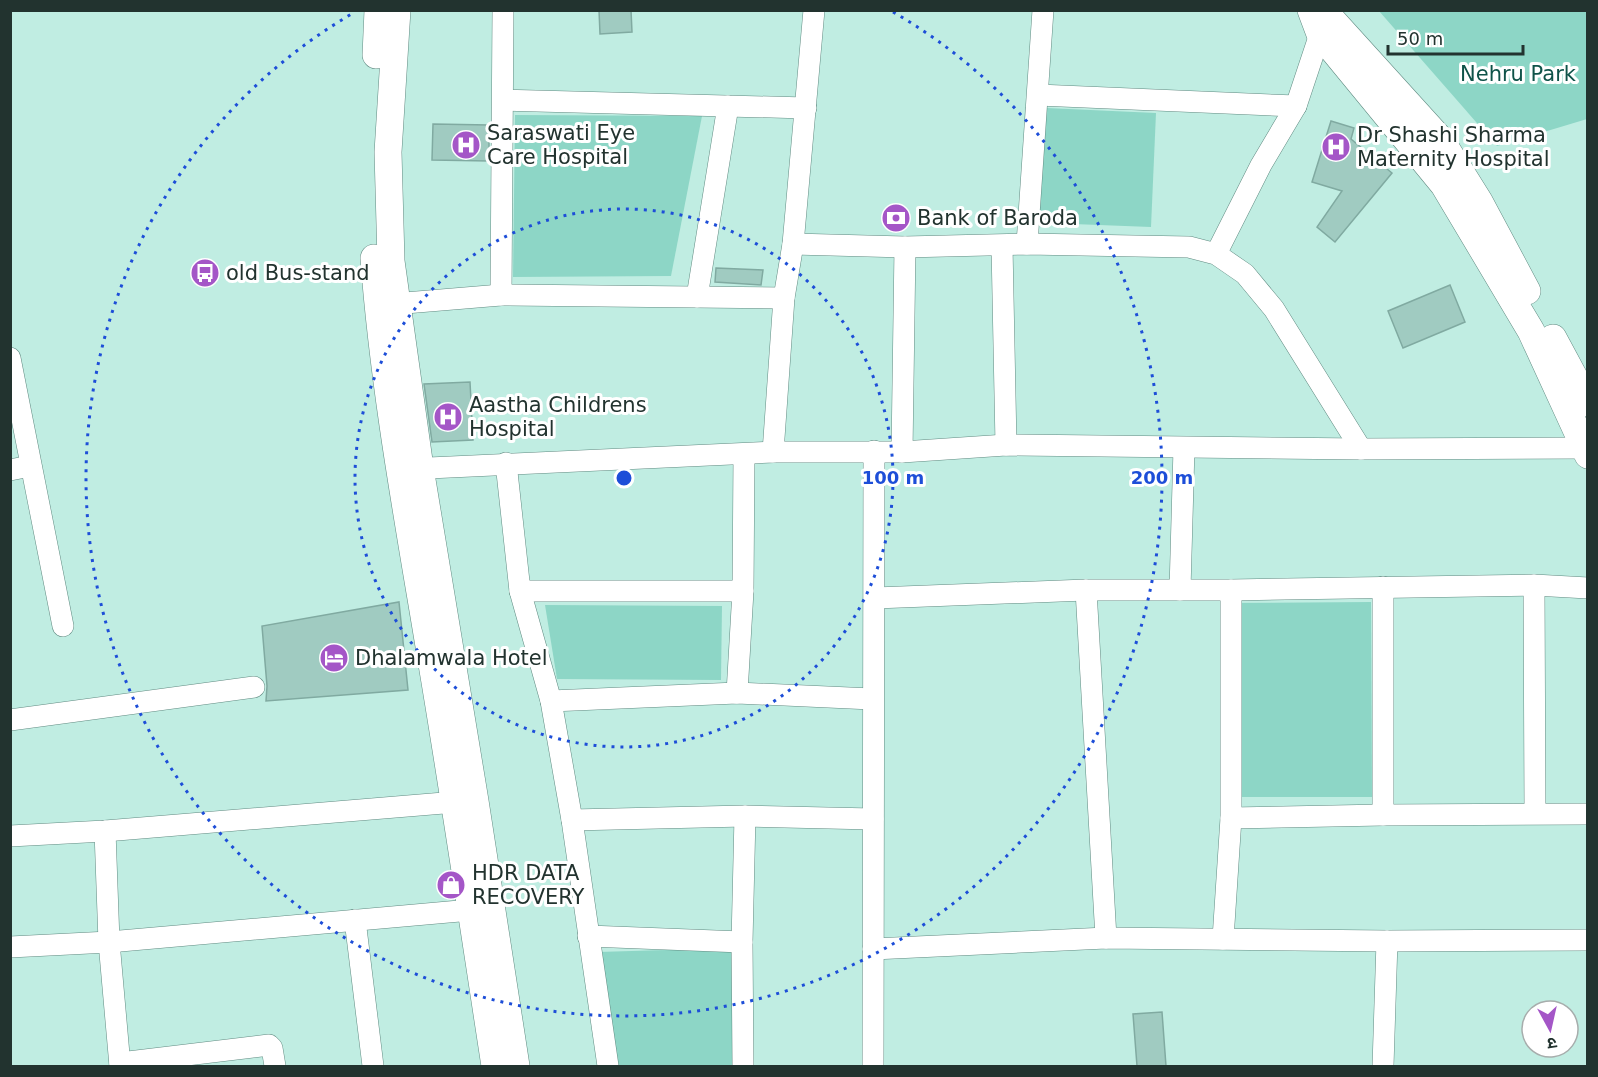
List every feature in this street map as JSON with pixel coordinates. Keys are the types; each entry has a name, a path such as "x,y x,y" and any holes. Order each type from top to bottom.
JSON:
{"street":[{"path":"378,10 372,136 372,226 387,304 410,469 465,802 516,1066"},
{"path":"387,304 391,261 388,162 397,10"},
{"path":"501,296 503,10"},
{"path":"773,452 784,298 793,244 814,10"},
{"path":"1027,244 1043,10"},
{"path":"410,469 773,452 902,452 1006,445 1587,450 1531,331 1444,185 1318,18"},
{"path":"1216,254 1261,165 1296,106 1318,18"},
{"path":"1318,18 1433,131 1456,162 1587,403"},
{"path":"1038,95 1296,106"},
{"path":"502,100 806,108"},
{"path":"697,297 728,106"},
{"path":"793,244 905,247 1027,244 1189,247 1216,254 1245,274 1274,309 1361,449"},
{"path":"1002,246 1006,445"},
{"path":"902,452 905,247"},
{"path":"387,304 501,296 784,298"},
{"path":"10,358 20,468 63,626"},
{"path":"1180,590 1184,448"},
{"path":"873,1066 874,451"},
{"path":"737,693 743,591 744,454"},
{"path":"506,463 520,591 551,701 572,820 608,1066"},
{"path":"875,598 1086,590 1534,585 1587,588"},
{"path":"1534,585 1535,813"},
{"path":"1383,587 1383,814"},
{"path":"1086,590 1106,938"},
{"path":"1222,939 1231,818 1231,590"},
{"path":"520,591 743,591"},
{"path":"10,720 254,687"},
{"path":"551,701 737,693 872,699"},
{"path":"10,836 105,831 465,802"},
{"path":"465,802 471,910 495,1066"},
{"path":"1231,818 1383,814 1587,814"},
{"path":"572,820 745,816 873,819"},
{"path":"743,1066 742,942 745,816"},
{"path":"105,831 109,942 120,1065 269,1045 273,1048 275,1066"},
{"path":"10,947 109,942 471,910"},
{"path":"355,920 373,1066"},
{"path":"588,936 742,942"},
{"path":"873,949 1106,938 1387,941 1587,940"},
{"path":"1383,1066 1387,941"}],"green space":[{"name":"Nehru Park","path":"1379,11 1587,11 1587,119 1497,146"},
{"path":"1025,107 1156,113 1151,227 1021,222"},
{"path":"515,115 702,116 671,276 513,277"},
{"path":"1371,602 1372,797 1222,797 1221,603"},
{"path":"545,605 722,606 721,680 557,679"},
{"path":"732,948 735,1066 616,1066 598,952"}],"building":[{"path":"599,10 631,10 632,32 600,34"},
{"path":"1331,121 1354,128 1351,139 1392,173 1335,242 1317,227 1342,191 1312,182"},
{"path":"433,124 489,125 489,161 432,160"},
{"path":"716,268 763,270 761,285 715,282"},
{"path":"1450,285 1465,322 1403,348 1388,311"},
{"path":"470,382 473,440 432,442 424,384"},
{"name":"Dhalamwala Hotel","path":"399,602 408,690 266,701 262,626"},
{"path":"1162,1012 1166,1066 1137,1066 1133,1014"}],"place":[{"name":"Saraswati Eye Care Hospital","path":"466,145"},
{"name":"Dr Shashi Sharma Maternity Hospital","path":"1336,147"},
{"name":"Bank of Baroda","path":"896,218"},
{"name":"old Bus-stand","path":"205,273"},
{"name":"Aastha Childrens Hospital","path":"448,417"},
{"name":"Dhalamwala Hotel","path":"334,658"},
{"name":"HDR DATA RECOVERY","path":"451,885"}]}
